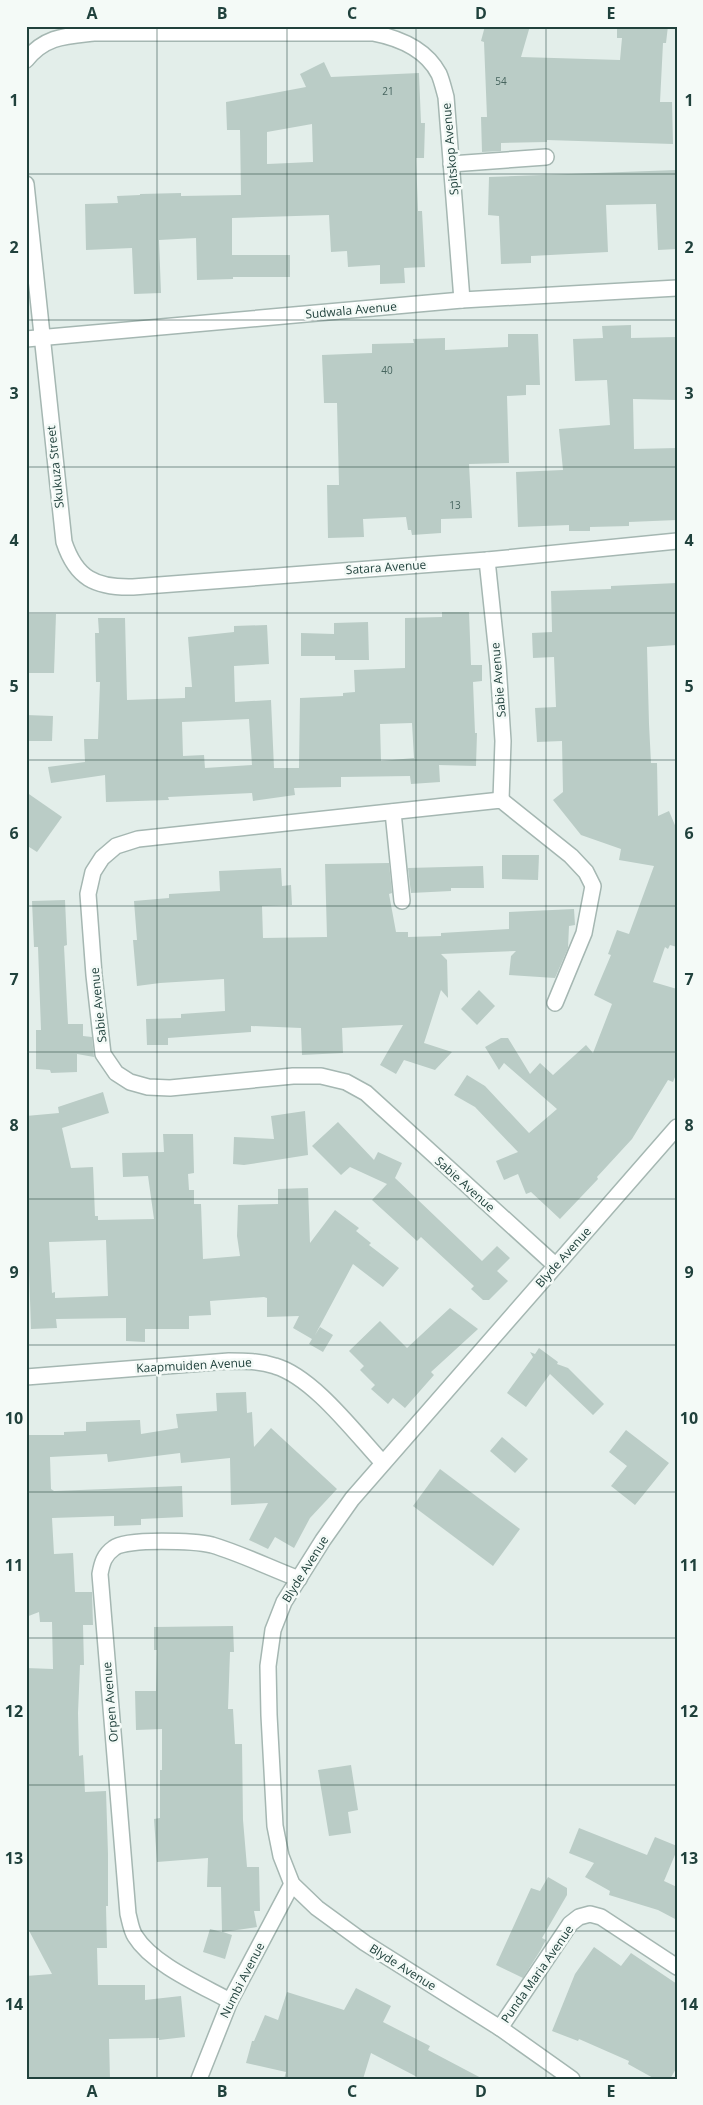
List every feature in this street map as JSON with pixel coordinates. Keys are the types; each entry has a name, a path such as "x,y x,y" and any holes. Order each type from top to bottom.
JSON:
{"street":[{"name":"Spitskop Avenue","path":"26,60 36,48 50,40 94,33 373,33 393,37 426,57 439,74 446,97 462,300"},
{"path":"451,164 546,157"},
{"path":"26,184 42,338"},
{"name":"Sudwala Avenue","path":"26,338 462,300 677,288"},
{"name":"Skukuza Street","path":"42,338 64,542 70,559 81,573 95,583"},
{"name":"Satara Avenue","path":"95,583 116,588 133,587 487,560 677,541"},
{"name":"Sabie Avenue","path":"487,560 498,664 503,741 501,800 138,839 116,846 102,858 93,872 88,894 94,975 103,1054 116,1073 130,1082 148,1087 170,1088 293,1076 321,1076 346,1082 366,1093 555,1265"},
{"path":"501,800 571,856 586,872 593,886 584,933 555,1003"},
{"path":"393,812 402,901"},
{"name":"Blyde Avenue","path":"572,2079 500,2028 365,1943 317,1908 292,1884 281,1856 275,1826 268,1666 273,1630 284,1602 352,1499 382,1462 555,1265 628,1186 677,1127"},
{"name":"Kaapmuiden Avenue","path":"26,1377 229,1361 253,1361 276,1366 296,1375 311,1387 382,1462"},
{"name":"Orpen Avenue","path":"230,2001 159,1961 144,1948 134,1934 128,1914 100,1574 103,1558 115,1546 137,1542 187,1542 211,1545 299,1579"},
{"name":"Numbi Avenue","path":"199,2079 230,2001 292,1884"},
{"name":"Punda Maria Avenue","path":"500,2028 550,1952 570,1924 579,1917 590,1914 601,1917 677,1968"}],"building":[{"path":"485,26 530,26 521,57 620,60 622,38 617,38 617,26 668,26 666,43 663,43 660,102 672,102 673,144 547,140 547,142 501,143 501,151 482,152 481,117 487,117 484,42 481,41"},
{"path":"324,62 331,77 419,73 421,123 425,123 424,158 416,158 418,211 422,211 425,267 404,268 405,283 380,284 380,265 348,267 347,251 331,252 329,215 232,218 232,255 290,255 290,277 233,277 233,279 197,280 196,238 159,240 161,293 134,294 132,248 86,250 85,204 118,203 117,196 140,194 181,193 181,196 241,195 240,130 227,130 226,102 306,87 300,74","holes":["312,124 313,162 267,164 267,132"]},
{"path":"676,170 677,249 658,250 656,204 606,205 608,252 531,256 531,263 501,264 499,216 488,215 489,177"},
{"path":"631,325 631,338 677,337 677,400 633,399 634,449 677,448 677,520 629,522 629,526 590,527 590,531 569,531 569,525 518,527 516,472 563,470 559,429 610,425 607,380 575,381 573,339 603,338 602,326"},
{"path":"508,334 538,334 540,385 526,385 526,395 507,396 509,463 469,464 472,518 441,519 441,533 412,535 411,530 408,530 406,517 363,519 364,537 328,538 327,485 339,485 337,403 324,403 322,355 372,353 372,344 414,343 413,339 445,338 445,350 508,347"},
{"path":"677,583 677,645 647,647 651,763 657,763 658,816 669,811 677,830 677,947 670,945 668,949 665,947 653,982 677,989 677,1072 673,1082 668,1080 632,1139 560,1219 531,1192 526,1194 518,1174 504,1180 496,1161 518,1152 475,1107 454,1095 467,1075 485,1086 529,1133 557,1109 504,1063 499,1070 485,1047 501,1038 508,1038 530,1074 540,1063 553,1075 586,1045 593,1053 612,1004 594,995 611,955 608,954 617,930 629,934 654,866 619,860 621,849 581,835 553,800 563,792 562,741 537,742 535,708 556,707 554,657 533,658 532,633 552,632 551,591 611,589 611,586"},
{"path":"442,612 469,612 471,665 482,665 482,681 473,682 475,733 477,733 476,766 439,765 440,782 411,784 410,776 341,777 341,787 294,788 295,795 253,801 252,793 168,797 169,800 106,802 105,775 51,783 48,767 85,762 84,739 98,739 100,682 96,682 95,633 99,633 98,618 125,618 127,700 185,698 185,687 192,687 188,637 234,632 234,626 267,625 269,664 234,666 235,702 271,700 274,768 299,768 300,698 343,696 343,693 355,692 354,670 405,668 405,618 442,617","holes":["249,719 252,765 205,768 204,755 183,756 182,722","412,723 414,758 381,761 380,724"]},
{"path":"26,614 56,614 54,673 26,673"},
{"path":"368,622 369,660 335,660 335,656 301,656 301,633 334,634 334,623"},
{"path":"26,715 53,716 52,741 26,741"},
{"path":"26,792 62,817 37,852 26,845"},
{"path":"502,855 539,855 538,880 502,879"},
{"path":"389,863 392,893 389,894 396,932 408,932 408,937 441,936 441,933 509,929 509,912 574,909 575,925 569,926 568,948 555,978 509,975 511,956 516,951 441,954 447,960 448,998 441,990 424,1043 452,1052 435,1070 404,1060 396,1074 380,1065 403,1025 342,1028 343,1053 302,1055 301,1028 251,1026 251,1032 168,1038 168,1045 147,1045 146,1019 181,1018 181,1014 225,1011 224,979 137,986 133,940 137,940 134,901 169,898 169,894 220,891 219,871 281,868 282,886 291,885 292,905 262,906 263,938 327,937 325,864"},
{"path":"483,866 484,888 451,888 451,891 411,893 408,868"},
{"path":"65,900 67,945 64,946 68,1024 83,1024 83,1036 92,1037 94,1057 77,1054 77,1072 51,1073 50,1070 36,1069 36,1030 41,1030 38,947 34,947 32,901"},
{"path":"479,990 495,1006 477,1025 461,1009"},
{"path":"103,1092 109,1113 62,1128 71,1168 93,1167 95,1216 98,1216 98,1220 154,1219 148,1176 123,1177 122,1153 164,1152 163,1134 193,1134 194,1173 188,1174 189,1190 194,1190 194,1204 201,1204 203,1259 240,1256 237,1236 238,1205 278,1204 278,1189 308,1188 310,1243 335,1210 359,1228 356,1231 371,1243 369,1245 399,1268 383,1287 353,1264 315,1335 320,1327 333,1335 323,1352 309,1344 312,1339 293,1328 299,1316 267,1317 267,1298 264,1297 210,1301 211,1315 189,1316 189,1329 145,1329 145,1342 126,1341 126,1318 56,1319 57,1328 31,1329 29,1270 26,1270 26,1116 59,1113 58,1107","holes":["106,1240 108,1296 55,1298 55,1292 52,1293 49,1242"]},
{"path":"305,1111 308,1155 244,1165 233,1164 234,1137 274,1139 271,1116"},
{"path":"338,1122 374,1160 378,1152 402,1163 395,1178 482,1261 497,1246 510,1258 497,1271 508,1281 489,1300 483,1300 471,1289 474,1286 421,1237 417,1241 372,1200 387,1184 350,1167 341,1175 312,1146"},
{"path":"450,1308 478,1329 431,1372 434,1375 405,1408 393,1398 388,1404 371,1389 375,1385 360,1370 364,1366 349,1351 380,1321 407,1348"},
{"path":"539,1348 558,1362 557,1364 568,1368 604,1404 593,1415 550,1374 526,1407 507,1393 533,1357 530,1352 535,1354"},
{"path":"246,1392 247,1413 252,1412 254,1447 271,1428 337,1489 310,1518 294,1548 275,1537 268,1549 249,1540 268,1503 231,1505 230,1458 181,1463 180,1453 108,1462 107,1454 50,1457 51,1489 54,1491 182,1486 183,1517 141,1519 141,1525 114,1526 114,1516 52,1518 54,1554 73,1553 75,1592 92,1592 93,1625 83,1625 84,1665 80,1665 78,1713 79,1756 83,1755 85,1792 106,1791 108,1854 107,1948 97,1948 98,1985 145,1985 145,2000 181,1996 185,2037 159,2040 159,2038 109,2039 110,2079 28,2079 26,1976 52,1974 26,1925 26,1668 53,1669 52,1622 40,1622 39,1612 26,1617 26,1501 28,1501 26,1435 64,1435 64,1432 86,1431 86,1422 140,1420 141,1434 178,1428 176,1414 217,1411 216,1393"},
{"path":"626,1430 669,1463 635,1505 611,1486 627,1466 609,1452"},
{"path":"502,1437 528,1459 515,1473 490,1451"},
{"path":"440,1469 520,1529 493,1566 413,1506"},
{"path":"233,1626 234,1652 230,1652 228,1709 233,1709 235,1744 242,1744 243,1820 247,1867 259,1867 260,1911 254,1911 257,1927 223,1932 232,1935 225,1959 203,1952 210,1929 222,1932 221,1887 207,1887 208,1858 157,1862 154,1819 160,1818 162,1729 136,1730 135,1691 156,1691 157,1650 154,1650 154,1627"},
{"path":"351,1765 358,1810 348,1812 351,1833 329,1836 318,1770"},
{"path":"579,1828 647,1855 655,1837 677,1846 664,1881 677,1887 677,1920 658,1910 609,1895 610,1891 585,1877 594,1863 569,1853"},
{"path":"548,1877 567,1888 567,1895 542,1938 546,1940 523,1978 496,1965 531,1888 540,1891"},
{"path":"594,1947 621,1966 631,1953 677,1984 677,2067 670,2079 655,2079 628,2064 629,2061 579,2039 578,2041 552,2031 575,1974"},
{"path":"356,1988 391,2006 383,2022 430,2046 428,2050 483,2079 421,2079 371,2053 363,2079 284,2079 286,2072 246,2063 252,2041 254,2041 265,2015 278,2020 287,1992 344,2010"}]}
